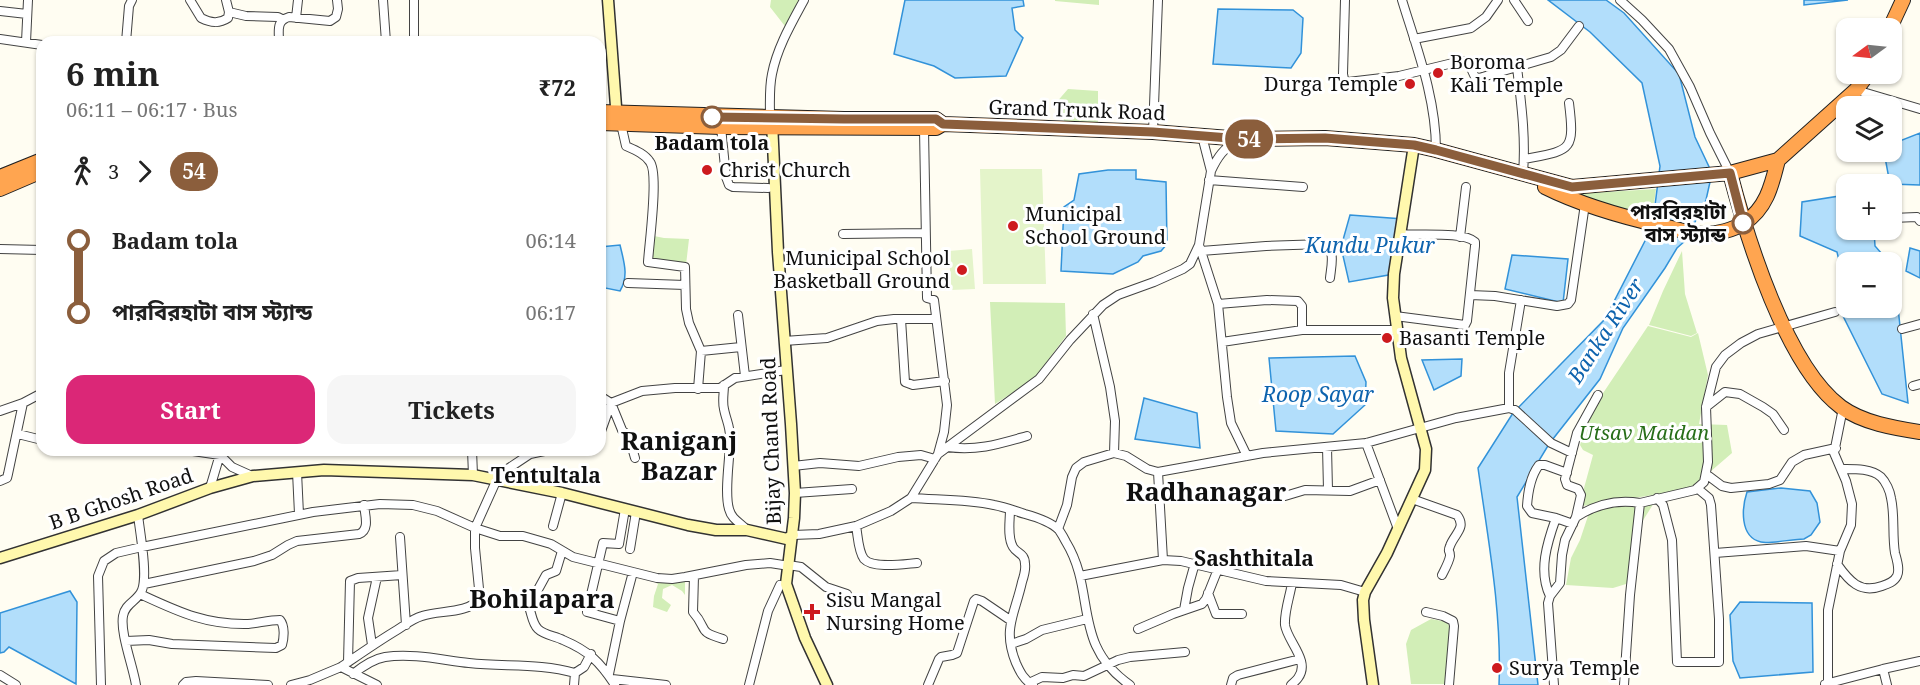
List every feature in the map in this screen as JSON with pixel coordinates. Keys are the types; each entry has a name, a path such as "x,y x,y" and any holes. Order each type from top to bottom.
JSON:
{"highway":[{"path":"1895,18 1903,0"},
{"path":"1860,84 1778,160 1730,173 1743,223 1773,302 1806,366 1819,385 1843,408 1870,421 1920,432"},
{"name":"Grand Trunk Road","path":"606,115 618,120 721,127 770,121 924,129 936,128 943,124 1153,132 1242,139 1325,138 1414,145 1572,187 1730,173"},
{"name":"Grand Trunk Road","path":"606,122 618,120 936,119 943,124"},
{"path":"1526,174 1546,188 1623,217 1692,233 1711,234 1743,223 1755,213 1768,196 1778,160"},
{"path":"0,177 36,162"},
{"path":"0,189 36,174"}],"street":[{"path":"26,42 28,0"},
{"path":"126,36 129,6 132,0"},
{"path":"190,0 201,18 208,22 222,22 228,18 227,0"},
{"path":"296,18 298,0"},
{"path":"229,12 255,17 282,19 289,17 330,21 336,17 337,0"},
{"path":"382,0 385,36"},
{"path":"414,0 414,36"},
{"path":"608,0 618,120 626,146 644,156 653,168 648,262 685,267 685,302 689,323 701,351 698,389"},
{"path":"721,127 726,177 729,185 771,188 772,77 781,44 804,0"},
{"path":"1153,132 1158,0"},
{"path":"1345,0 1343,74 1344,79 1348,81 1374,80 1465,61 1468,62 1477,78 1551,57 1562,50 1579,26"},
{"path":"1402,0 1436,124 1436,150"},
{"path":"1414,39 1471,28 1486,17 1498,0"},
{"path":"1514,0 1528,21"},
{"path":"1620,0 1669,49 1690,87 1730,173"},
{"path":"0,11 27,14"},
{"path":"279,36 279,24 282,19"},
{"path":"0,39 36,44"},
{"path":"1517,67 1526,174"},
{"path":"1856,90 1920,109"},
{"path":"1525,159 1558,152 1567,147 1571,140 1572,128 1569,103"},
{"path":"790,537 819,534 856,526 891,511 911,498 936,457 944,432 947,405 934,300 927,298 924,233 924,129"},
{"path":"1202,136 1211,171"},
{"path":"794,466 820,463 859,466 888,458 921,455 936,457 1039,379 1081,327 1103,305 1118,295 1183,269 1190,264 1200,248 1211,171 1217,158 1227,147 1242,139"},
{"path":"1373,685 1363,600 1425,470 1426,449 1401,358 1393,298 1394,274 1414,145"},
{"path":"1209,180 1303,187"},
{"path":"1460,237 1466,187"},
{"name":"Bijay Chand Road","path":"771,188 795,493 790,537 780,585 792,622 819,685"},
{"name":"Bijay Chand Road","path":"771,188 784,371 790,537"},
{"path":"1470,295 1495,296 1557,306 1568,304 1585,204"},
{"path":"1902,218 1917,218 1920,221"},
{"path":"843,234 924,233"},
{"path":"1395,316 1465,325 1475,242 1469,237 1401,234"},
{"path":"1200,248 1324,244 1329,246 1331,251 1330,278"},
{"path":"1200,248 1218,304 1231,423 1247,456"},
{"path":"0,249 36,249"},
{"path":"628,283 685,285"},
{"path":"1218,304 1267,300 1298,301 1302,306 1302,330"},
{"path":"1521,300 1509,373 1512,409 1551,443 1572,453"},
{"path":"1567,473 1539,465 1533,474 1528,493 1528,510 1538,515 1574,520 1597,506 1629,501 1640,503 1695,490 1704,482 1708,462 1706,407 1716,367 1725,355 1758,334 1835,312"},
{"path":"1093,314 1110,387 1115,420 1114,453"},
{"path":"738,315 745,376"},
{"path":"901,319 905,382 912,385 945,381"},
{"path":"784,342 827,338 877,321 936,319"},
{"path":"1902,329 1920,324"},
{"path":"1081,327 1088,326 1096,329"},
{"path":"1222,342 1302,330 1396,330"},
{"path":"701,351 741,347"},
{"path":"606,417 611,403 642,391 720,388 730,380 745,376 784,371"},
{"path":"724,386 723,407 729,424 730,440 729,509 734,521 743,525 747,530"},
{"path":"1706,407 1725,392 1740,394 1773,414 1784,430"},
{"path":"1554,685 1548,603 1550,596 1560,583 1565,540 1581,495 1578,489 1565,483 1580,425 1598,395"},
{"path":"0,411 36,396"},
{"path":"606,400 611,403 622,430 629,437 635,458"},
{"path":"0,481 7,478 23,403"},
{"path":"1843,408 1834,453 1852,504 1851,525 1840,551 1828,610 1826,685 1920,661"},
{"path":"1058,529 1067,505 1076,468 1084,462 1114,453 1126,456 1147,470 1158,471 1247,456 1366,442 1456,418 1512,409"},
{"path":"18,434 36,438"},
{"path":"948,447 974,449 1027,436"},
{"path":"1366,442 1398,529"},
{"path":"1327,447 1328,490"},
{"path":"1706,474 1722,486 1731,488 1769,483 1780,480 1792,462 1804,455 1836,448"},
{"path":"210,488 220,456"},
{"path":"224,456 232,467 253,476"},
{"path":"472,456 472,476"},
{"path":"480,599 475,528 497,479 527,456"},
{"path":"1837,564 1850,582 1866,589 1877,588 1892,582 1899,571 1894,548 1891,499 1888,488 1881,477 1871,472 1841,469"},
{"name":"B B Ghosh Road","path":"0,558 138,515 210,488 253,476 324,470 497,479 688,525 716,530 747,530 790,537"},
{"path":"1158,471 1163,560"},
{"path":"297,472 299,514"},
{"path":"1286,496 1305,490 1350,491 1380,480"},
{"path":"1656,498 1664,505 1672,540 1677,663 1719,662 1715,552 1709,498 1697,488"},
{"path":"795,493 852,489"},
{"path":"553,526 562,493"},
{"path":"911,498 995,505 1038,518 1058,529 1072,551 1080,576 1092,639 1107,665 1130,685"},
{"path":"1412,499 1457,515 1460,519 1460,531 1449,548 1450,557 1442,575"},
{"path":"1624,685 1630,595 1640,503"},
{"path":"144,584 264,558 297,541 363,533 366,528 364,505"},
{"path":"101,685 98,576 104,561 116,553 142,547 299,514 364,505 413,505 437,511 500,536 523,536 550,544 573,557 672,579 746,565 770,563 801,567 826,587 847,594"},
{"path":"1010,510 1011,542 1013,547 1023,554 1026,561 1019,597 1010,620 1011,644 1022,675 1031,684 1042,677 1084,676 1130,657 1185,652"},
{"path":"630,511 630,549"},
{"path":"620,621 587,612 600,564 603,543 619,544 630,511"},
{"path":"136,685 122,624 123,613 128,604 140,594 144,584 138,515"},
{"path":"1550,596 1544,582 1544,573 1548,542 1556,518"},
{"path":"856,526 861,552 870,563 878,565 917,563"},
{"path":"400,537 406,625"},
{"path":"1715,552 1806,546 1840,551"},
{"path":"562,551 556,572 546,575 530,606 533,621 540,631 591,654 612,680 666,685"},
{"path":"1080,576 1163,560 1195,563 1266,581 1341,585 1365,592"},
{"path":"1184,610 1195,563"},
{"name":"Bijay Chand Road","path":"785,565 786,584 790,598 804,638 827,685"},
{"path":"1138,629 1202,604 1218,569"},
{"path":"612,680 620,621 633,572"},
{"path":"377,685 353,674 345,664 349,584 353,579 402,575"},
{"path":"694,576 693,612 700,619 707,634 723,639"},
{"path":"372,645 368,618 377,577"},
{"path":"1291,685 1299,678 1301,671 1300,659 1285,626 1292,583"},
{"path":"749,685 768,611 780,585"},
{"path":"1208,593 1216,614 1242,614"},
{"path":"126,641 149,640 172,644 276,648 282,645 284,625 280,620 249,624 208,621 189,616 140,594"},
{"path":"291,685 310,680 345,664 372,645 424,615 470,606 480,599 524,602 530,606"},
{"path":"928,685 939,659 955,655 957,652 970,610 976,599 1010,620"},
{"path":"1426,612 1453,621 1449,685"},
{"path":"1011,644 1042,630 1087,619"},
{"path":"353,674 365,664 384,657 395,656 538,666 575,672 584,667 591,654"},
{"path":"1231,685 1233,678 1238,675 1300,659"},
{"path":"1882,669 1887,685"},
{"path":"574,685 575,672"},
{"path":"0,675 16,685"},
{"path":"183,685 186,682 196,681 268,685"}],"green space":[{"path":"771,0 800,0 788,30 770,7"},
{"path":"1099,0 1099,5 1055,1"},
{"path":"1068,89 1098,91 1098,123 1065,122 1055,104"},
{"name":"Municipal School Ground","path":"980,169 1042,169 1046,284 983,284"},
{"path":"1656,189 1652,218 1572,194"},
{"path":"654,236 689,239 686,265 651,260"},
{"name":"Municipal School Basketball Ground","path":"972,249 975,289 951,290 949,251"},
{"path":"1682,251 1685,294 1697,333 1691,336 1649,325"},
{"path":"990,302 1065,303 1066,336 1034,379 995,404"},
{"name":"Utsav Maidan","path":"1648,326 1691,337 1698,333 1708,375 1699,424 1727,425 1732,453 1692,489 1582,506 1584,488 1593,455 1583,450 1580,445 1587,417"},
{"path":"1657,498 1637,530 1634,568 1626,584 1613,588 1566,585 1571,558 1580,540 1591,507"},
{"path":"651,580 685,580 685,595 672,585 663,589 662,598 671,605 667,612 653,607 658,584"},
{"path":"1431,619 1448,622 1453,646 1452,684 1411,684 1406,644 1411,630"}],"water":[{"path":"905,0 1023,0 1024,6 1012,8 1015,30 1023,38 1006,76 955,78 934,66 894,54"},
{"name":"Banka River","path":"1548,0 1606,0 1624,13 1679,74 1695,137 1712,173 1706,200 1686,240 1677,248 1623,328 1600,379 1549,444 1517,497 1538,685 1499,685 1496,603 1478,468 1513,413 1605,319 1647,237 1654,213 1660,166 1642,83 1590,32"},
{"path":"1804,0 1848,0 1804,5"},
{"path":"1218,9 1293,10 1303,18 1301,53 1291,68 1213,64"},
{"path":"1920,133 1920,185 1902,184 1902,174 1888,174 1886,162 1902,162 1902,140"},
{"path":"1108,170 1136,170 1136,179 1166,182 1167,244 1161,251 1143,256 1138,262 1113,274 1061,271 1064,207 1074,200 1079,174"},
{"path":"1836,197 1836,240 1875,240 1875,246 1880,252 1837,252 1800,236 1802,202"},
{"name":"Kundu Pukur","path":"1350,215 1403,219 1394,274 1349,282 1341,247"},
{"path":"620,245 625,269 620,291 606,288 606,246"},
{"path":"1910,248 1920,251 1920,278 1906,271"},
{"path":"1512,255 1568,259 1563,303 1505,289"},
{"path":"1844,318 1899,318 1908,403 1882,394"},
{"name":"Roop Sayar","path":"1355,356 1366,382 1365,405 1333,434 1276,431 1269,358"},
{"path":"1462,359 1461,376 1434,390 1422,360"},
{"path":"1144,398 1197,413 1200,448 1135,439"},
{"path":"1781,488 1810,491 1817,503 1820,522 1811,535 1804,539 1761,542 1754,539 1749,534 1744,521 1743,513 1747,492"},
{"path":"70,591 77,602 76,684 9,647 0,653 0,613"},
{"path":"1740,602 1812,603 1813,672 1740,678 1733,661 1730,615"}],"bus line":[{"name":"54","path":"712,117 936,119 943,124 1153,132 1242,139 1325,138 1365,141 1414,145 1504,167 1572,187 1730,173 1743,223"}],"place":[{"name":"Boroma Kali Temple","path":"1438,73"},
{"name":"Durga Temple","path":"1410,84"},
{"name":"Badam tola","path":"712,117"},
{"name":"Christ Church","path":"707,170"},
{"name":"পারবিরহাটা বাস স্ট্যান্ড","path":"1743,223"},
{"name":"Municipal School Ground","path":"1013,226"},
{"name":"Municipal School Basketball Ground","path":"962,270"},
{"name":"Basanti Temple","path":"1387,338"},
{"name":"Sisu Mangal Nursing Home","path":"812,612"},
{"name":"Surya Temple","path":"1497,668"}],"district":[{"name":"Raniganj Bazar","path":"679,456"},
{"name":"Tentultala","path":"546,476"},
{"name":"Radhanagar","path":"1206,492"},
{"name":"Sashthitala","path":"1254,559"},
{"name":"Bohilapara","path":"542,599"}]}
